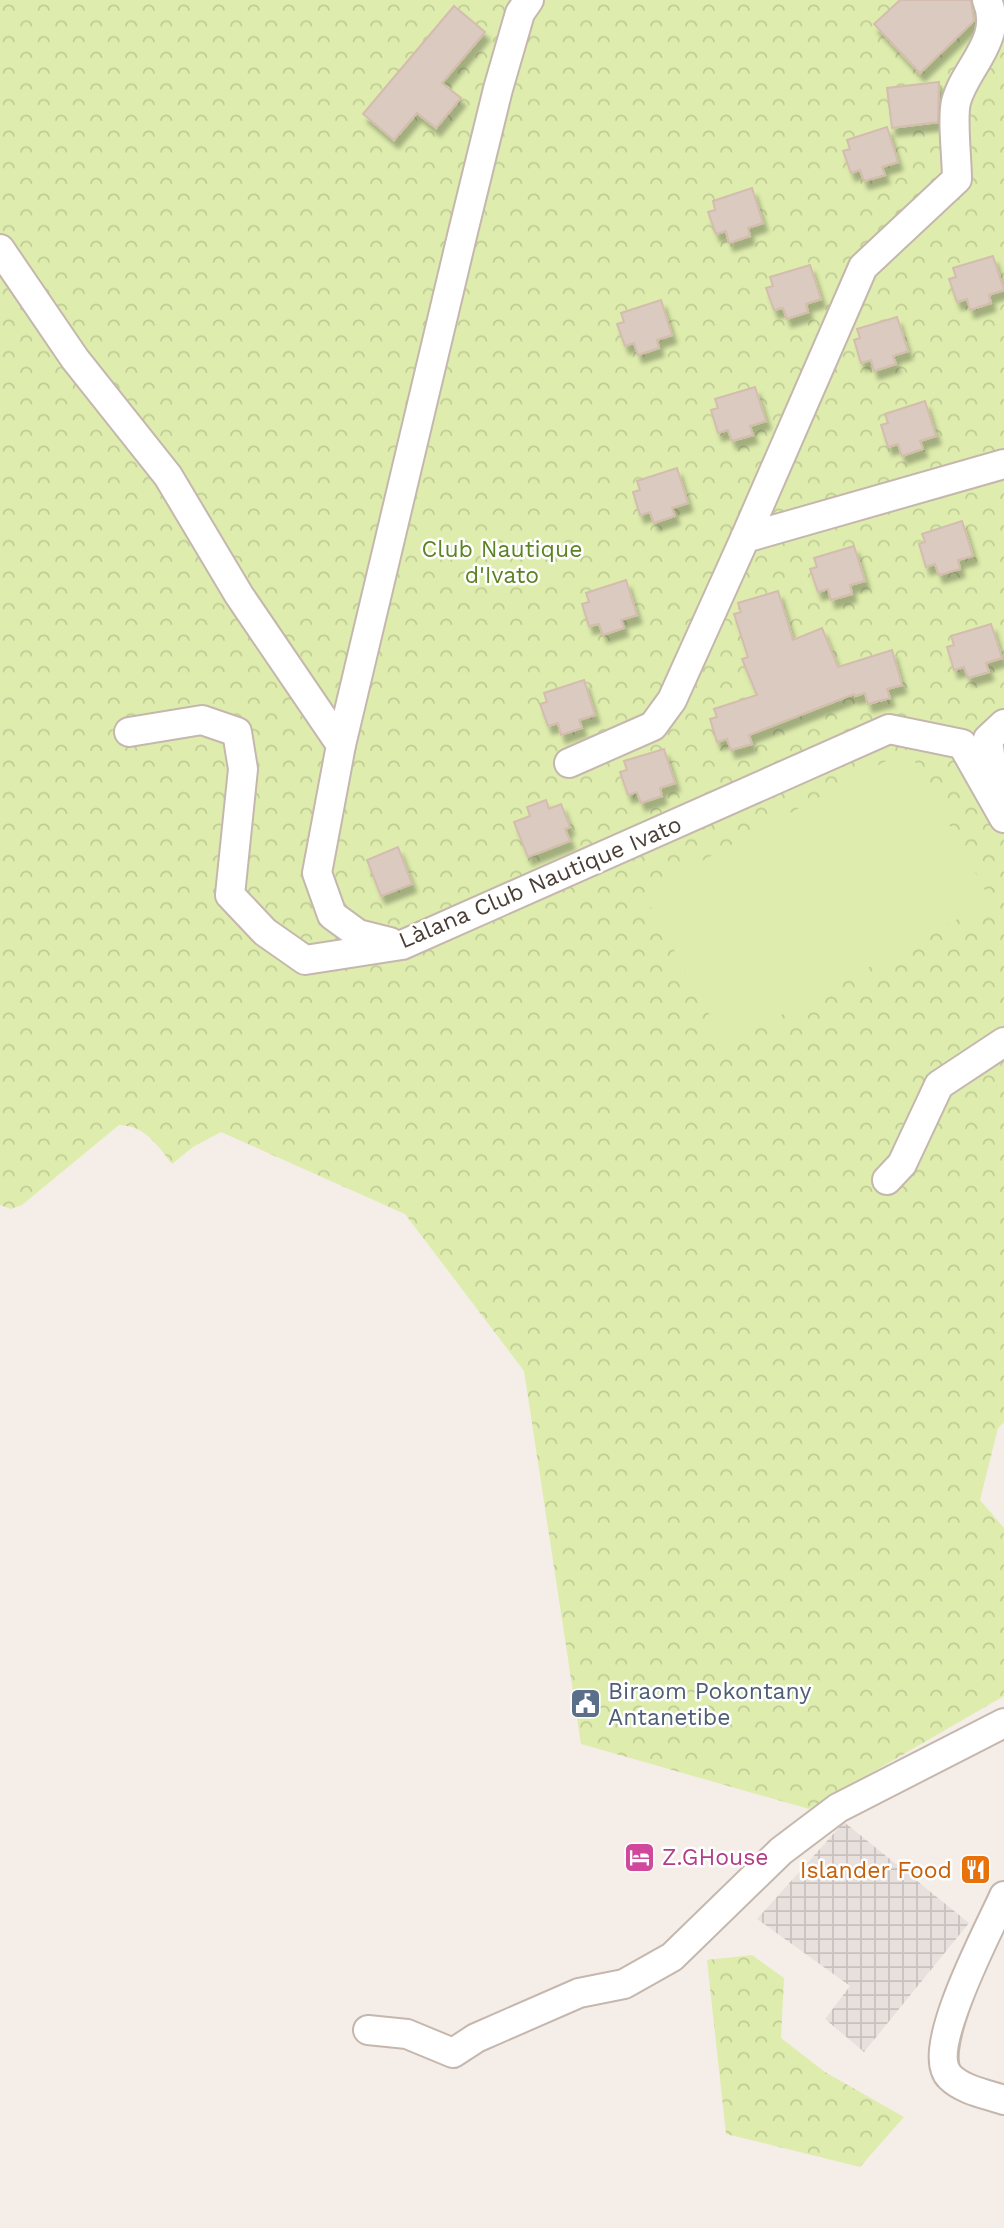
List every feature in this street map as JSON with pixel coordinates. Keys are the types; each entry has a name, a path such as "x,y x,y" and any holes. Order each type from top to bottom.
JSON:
{"street":[{"path":"402,945 358,934 332,915 317,873 341,746 498,89 520,13 529,0"},
{"path":"569,763 653,726 672,700 863,267 957,179 956,101 996,37 998,21 987,0"},
{"path":"0,249 75,359 168,476 239,595 341,746"},
{"path":"745,538 1004,464"},
{"name":"Làlana Club Nautique Ivato","path":"129,732 202,720 237,732 243,769 230,895 265,932 305,960 402,945 889,729 962,744 1001,814"},
{"path":"1001,814 990,772 988,739 1004,724"},
{"path":"887,1180 902,1164 939,1086 1004,1042"},
{"path":"368,2030 407,2034 453,2053 477,2038 579,1993 624,1984 672,1957 780,1851 838,1808 1004,1723"},
{"path":"1004,1896 948,2024 942,2062 948,2076 965,2087 1004,2100"}],"shaded area":[{"path":"844,1822 969,1923 864,2052 825,2019 850,1986 757,1919"}],"green space":[{"name":"Club Nautique d'Ivato","path":"0,0 1004,0 1004,1422 998,1428 980,1500 1004,1528 1004,1696 809,1809 581,1744 524,1371 405,1214 221,1132 193,1147 172,1164 143,1133 119,1125 22,1205 11,1209 0,1205"},
{"path":"908,749 991,901 726,1045 643,893"},
{"path":"752,1955 784,1978 781,2038 825,2072 904,2117 860,2167 726,2134 707,1960"}],"building":[{"path":"900,0 971,0 974,21 920,73 874,24"},
{"path":"454,6 485,32 442,83 461,98 436,128 417,113 394,140 363,114"},
{"path":"939,82 938,122 892,128 887,88"},
{"path":"887,127 898,162 882,167 885,175 864,181 860,170 851,173 843,151 850,149 847,140"},
{"path":"752,188 763,223 748,228 750,236 729,243 726,231 716,234 708,212 715,210 713,201"},
{"path":"993,256 1004,290 989,295 991,303 970,310 967,299 957,302 949,279 956,277 953,268"},
{"path":"810,265 821,299 806,304 808,312 787,319 783,308 774,310 766,288 773,286 770,277"},
{"path":"661,300 672,335 657,340 659,348 638,355 634,343 625,346 617,324 624,322 621,313"},
{"path":"897,317 908,351 893,356 896,364 874,371 871,360 861,363 854,340 860,338 857,329"},
{"path":"755,387 766,421 750,426 753,435 732,441 728,430 718,433 711,410 718,408 715,399"},
{"path":"925,401 936,436 920,441 923,449 902,456 898,444 888,447 881,425 888,423 885,414"},
{"path":"677,468 688,503 672,508 675,516 654,523 650,512 640,515 633,492 640,490 637,481"},
{"path":"962,521 973,556 958,560 960,569 939,575 935,564 926,567 919,544 925,542 922,534"},
{"path":"854,546 865,581 850,585 852,594 831,600 828,589 818,592 810,569 817,567 814,558"},
{"path":"626,580 637,615 621,620 624,628 603,635 599,624 589,626 582,604 589,602 586,593"},
{"path":"778,591 793,640 822,628 838,667 892,650 902,685 887,689 890,698 868,704 865,693 854,694 749,735 752,744 731,750 727,739 717,742 710,719 717,717 714,709 757,695 742,659 748,657 734,614 741,612 738,603"},
{"path":"991,624 1002,658 986,663 989,672 968,678 964,667 954,670 947,647 954,645 951,636"},
{"path":"584,680 595,715 579,720 582,728 561,735 558,723 548,726 540,704 547,702 544,693"},
{"path":"664,749 675,783 660,788 662,796 641,803 637,792 628,795 620,772 627,770 624,761"},
{"path":"546,800 549,809 561,804 570,827 565,829 570,841 528,857 514,822 530,816 527,807"},
{"path":"398,847 412,884 381,896 367,860"}],"place":[{"name":"Biraom Pokontany Antanetibe","path":"585,1704"},
{"name":"Z.GHouse","path":"639,1857"},
{"name":"Islander Food","path":"975,1870"}]}
